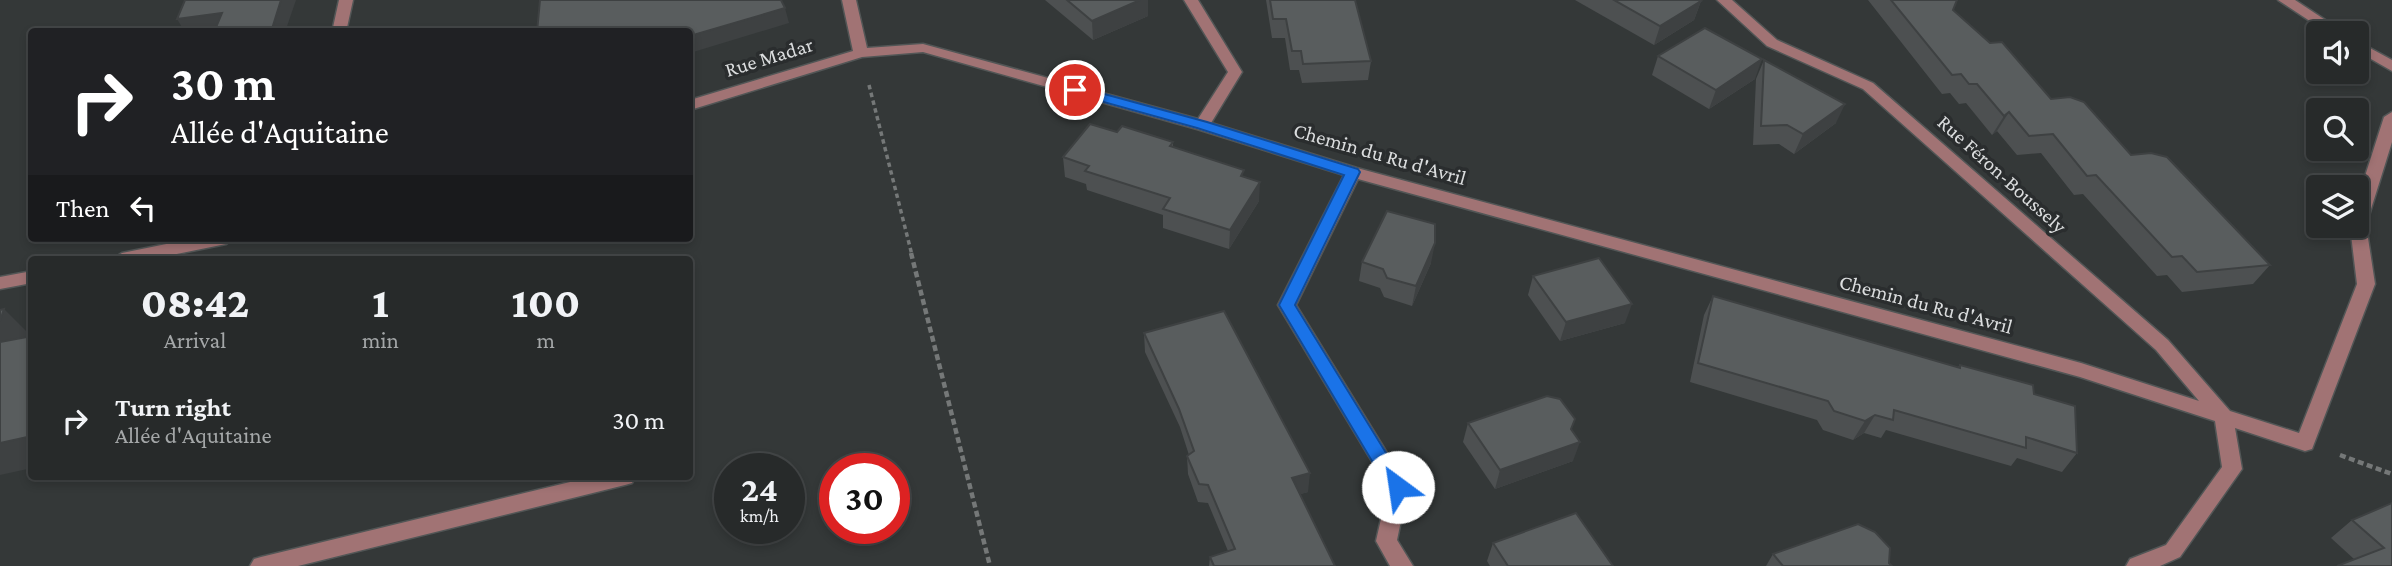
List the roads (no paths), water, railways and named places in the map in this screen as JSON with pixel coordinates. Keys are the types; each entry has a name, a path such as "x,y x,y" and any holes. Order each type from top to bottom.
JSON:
{"street":[{"path":"340,28 346,0"},
{"path":"849,0 862,53"},
{"path":"1191,0 1236,72 1202,125"},
{"name":"Rue Féron-Boussely","path":"1724,0 1772,43 1868,86 2162,345 2224,416"},
{"path":"2284,0 2318,21"},
{"name":"Chemin du Ru d'Avril","path":"862,53 923,48 1202,125 1353,172 2081,370 2305,443 2366,284 2358,225 2392,117"},
{"path":"2369,52 2392,66"},
{"name":"Rue Madar","path":"693,104 862,53"},
{"path":"1353,172 1287,305 1398,487 1386,541 1402,566"},
{"path":"137,256 206,242"},
{"path":"0,284 28,278"},
{"path":"2137,566 2173,551 2232,469 2224,416"},
{"path":"261,566 613,480"}]}
